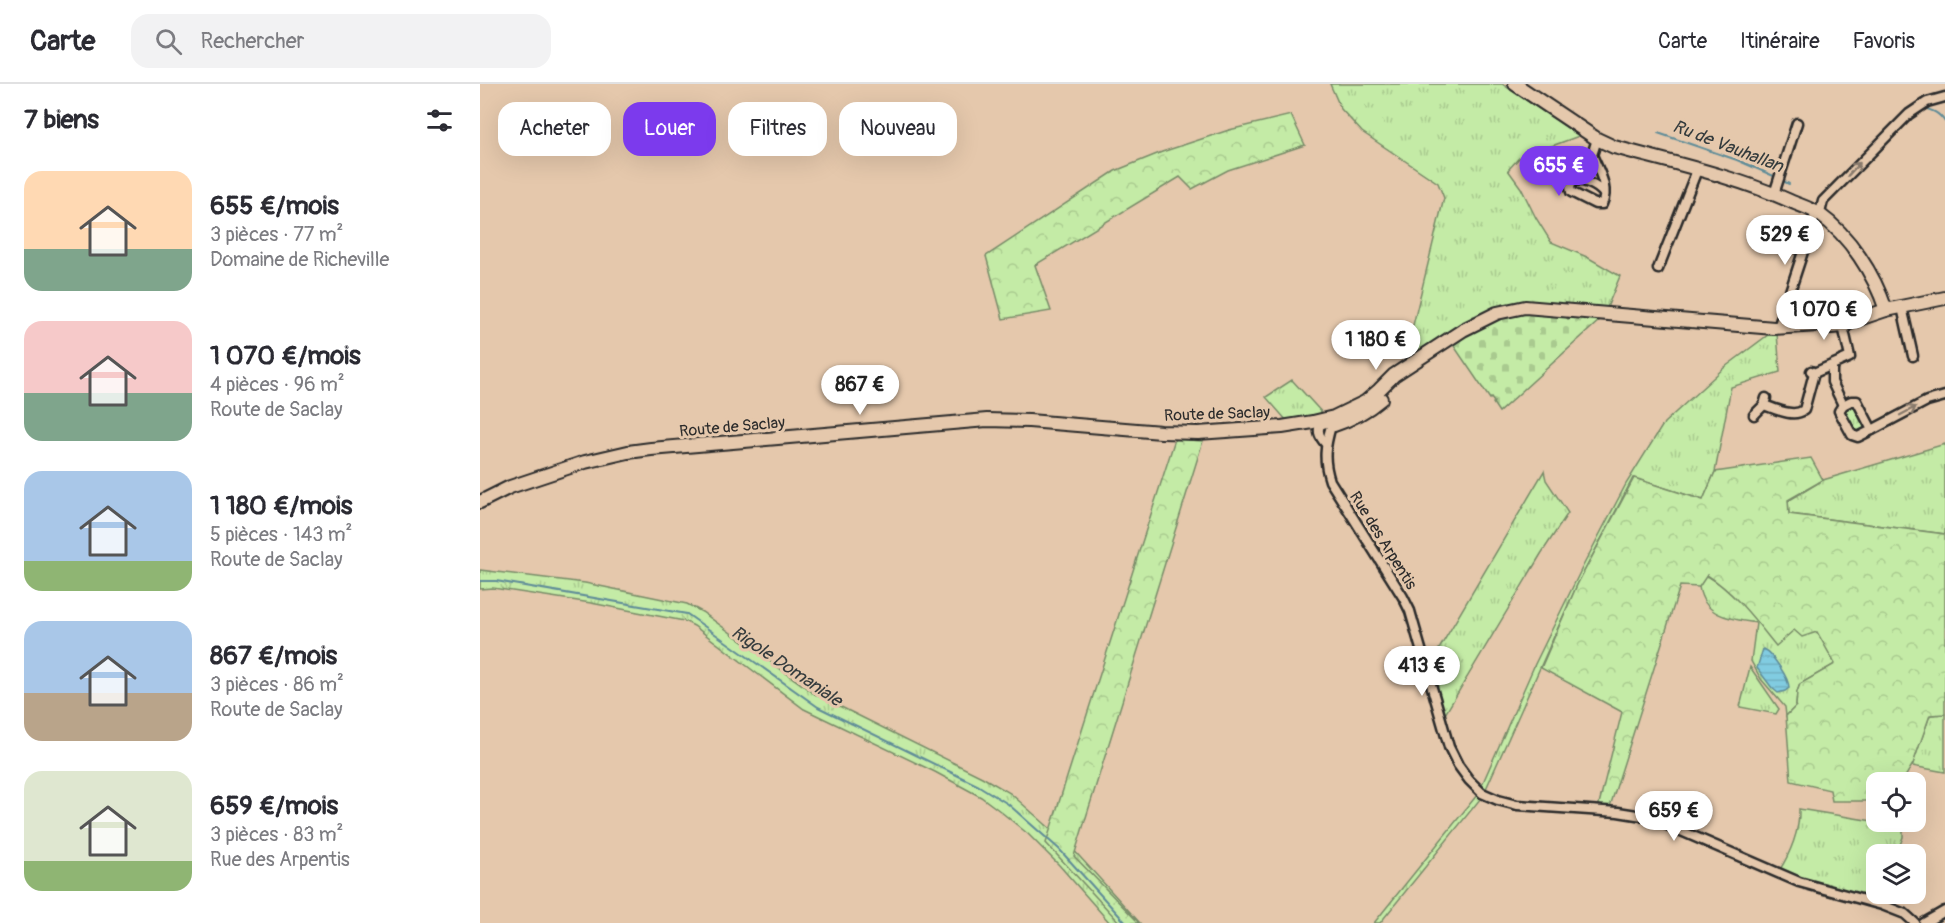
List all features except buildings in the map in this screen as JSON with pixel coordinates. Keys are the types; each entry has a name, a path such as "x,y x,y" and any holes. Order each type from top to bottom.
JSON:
{"main road":[{"path":"1515,84 1597,139 1614,147 1697,170 1778,183 1833,226 1852,247 1876,284 1886,310"},
{"name":"Route de Saclay","path":"480,502 510,487 585,462 651,449 1004,420 1178,433 1282,427 1323,420 1348,412 1365,402 1394,375 1434,348 1483,320 1511,309 1525,307 1778,328 1816,325 1831,327 1844,326 1886,310 1945,298"},
{"name":"Route de Saclay","path":"1282,427 1324,428 1351,420 1367,411 1390,390 1406,368"}],"street":[{"path":"1778,328 1816,212 1821,209 1823,201 1909,114 1927,102 1945,97"},
{"path":"1778,183 1797,123"},
{"path":"1597,139 1592,155 1604,184 1604,194"},
{"path":"1658,269 1697,170"},
{"path":"1902,307 1913,356"},
{"path":"1754,415 1765,402 1792,414 1804,410 1812,371 1832,366 1850,357 1844,326"},
{"path":"1832,366 1832,382 1843,405"},
{"path":"1872,430 1857,401 1843,405 1839,411 1852,435 1858,437 1872,430 1927,401 1945,396"},
{"name":"Route de Saclay","path":"1324,428 1320,425 1343,418 1348,412"},
{"name":"Rue des Arpentis","path":"1324,428 1319,435 1325,442 1327,472 1330,481 1410,611 1449,747 1458,765 1482,793 1517,805 1618,812 1649,818 1798,882 1882,905 1905,914 1915,923"},
{"path":"1924,923 1945,911"}],"green space":[{"path":"1330,84 1502,84 1579,136 1519,158 1508,170 1521,188 1551,242 1587,257 1620,276 1606,310 1508,311 1407,360 1406,354 1444,198 1438,183 1362,132 1341,109"},
{"path":"1291,115 1305,145 1228,170 1192,189 1180,177 1035,265 1051,311 1003,319 986,256 1115,171 1162,152 1229,130"},
{"path":"1517,313 1564,315 1568,319 1574,316 1601,319 1499,412 1452,343 1491,322 1511,315 1515,316"},
{"path":"1777,333 1780,372 1731,387 1715,472 1703,500 1633,478 1577,585 1485,791 1481,787 1535,664 1626,484 1664,423 1725,367 1768,335"},
{"path":"1292,380 1325,416 1287,421 1266,397"},
{"path":"1851,404 1856,405 1867,428 1856,434 1843,411"},
{"path":"1175,439 1203,441 1074,856 1139,923 1120,923 1046,843"},
{"path":"1945,444 1945,534 1789,514 1788,501 1823,480"},
{"path":"1811,458 1823,480 1788,500 1789,514 1945,534 1945,714 1930,715 1908,772 1866,772 1866,801 1832,801 1830,790 1791,781 1786,716 1796,706 1800,684 1835,664 1817,632 1802,637 1794,630 1776,646 1736,599 1707,575 1699,587 1680,586 1609,810 1598,808 1622,712 1541,668 1577,585 1634,478 1703,500 1715,472"},
{"path":"1544,471 1546,480 1568,513 1444,716 1429,666"},
{"path":"480,570 585,583 687,604 702,612 815,694 1010,793 1070,846 1140,923 1110,923 1028,834 981,797 935,772 804,709 694,626 684,621 591,603 493,588 480,589"},
{"path":"1706,575 1725,587 1741,602 1795,630 1818,632 1835,664 1800,684 1796,706 1786,716 1785,707 1761,679 1751,661 1756,623 1729,618 1713,611 1702,597 1699,587"},
{"path":"1750,667 1779,709 1776,714 1740,707"},
{"path":"1945,714 1945,772 1912,766 1930,715"},
{"path":"1477,795 1481,798 1380,923 1374,923"},
{"path":"1799,809 1866,820 1866,832 1903,832 1903,837 1900,844 1866,844 1866,897 1779,871 1794,842"}],"water":[{"path":"1763,649 1771,655 1783,672 1789,688 1785,691 1778,693 1757,668"}],"waterway":[{"name":"Ru de Vauhallan","path":"1922,108 1935,112 1945,122"},
{"name":"Ru de Vauhallan","path":"1658,133 1737,160 1776,177"},
{"name":"Ru de Vauhallan","path":"1781,180 1789,184"},
{"name":"Rigole Domaniale","path":"480,581 496,581 687,614 818,707 979,786 1008,804 1059,849 1126,923"}]}
